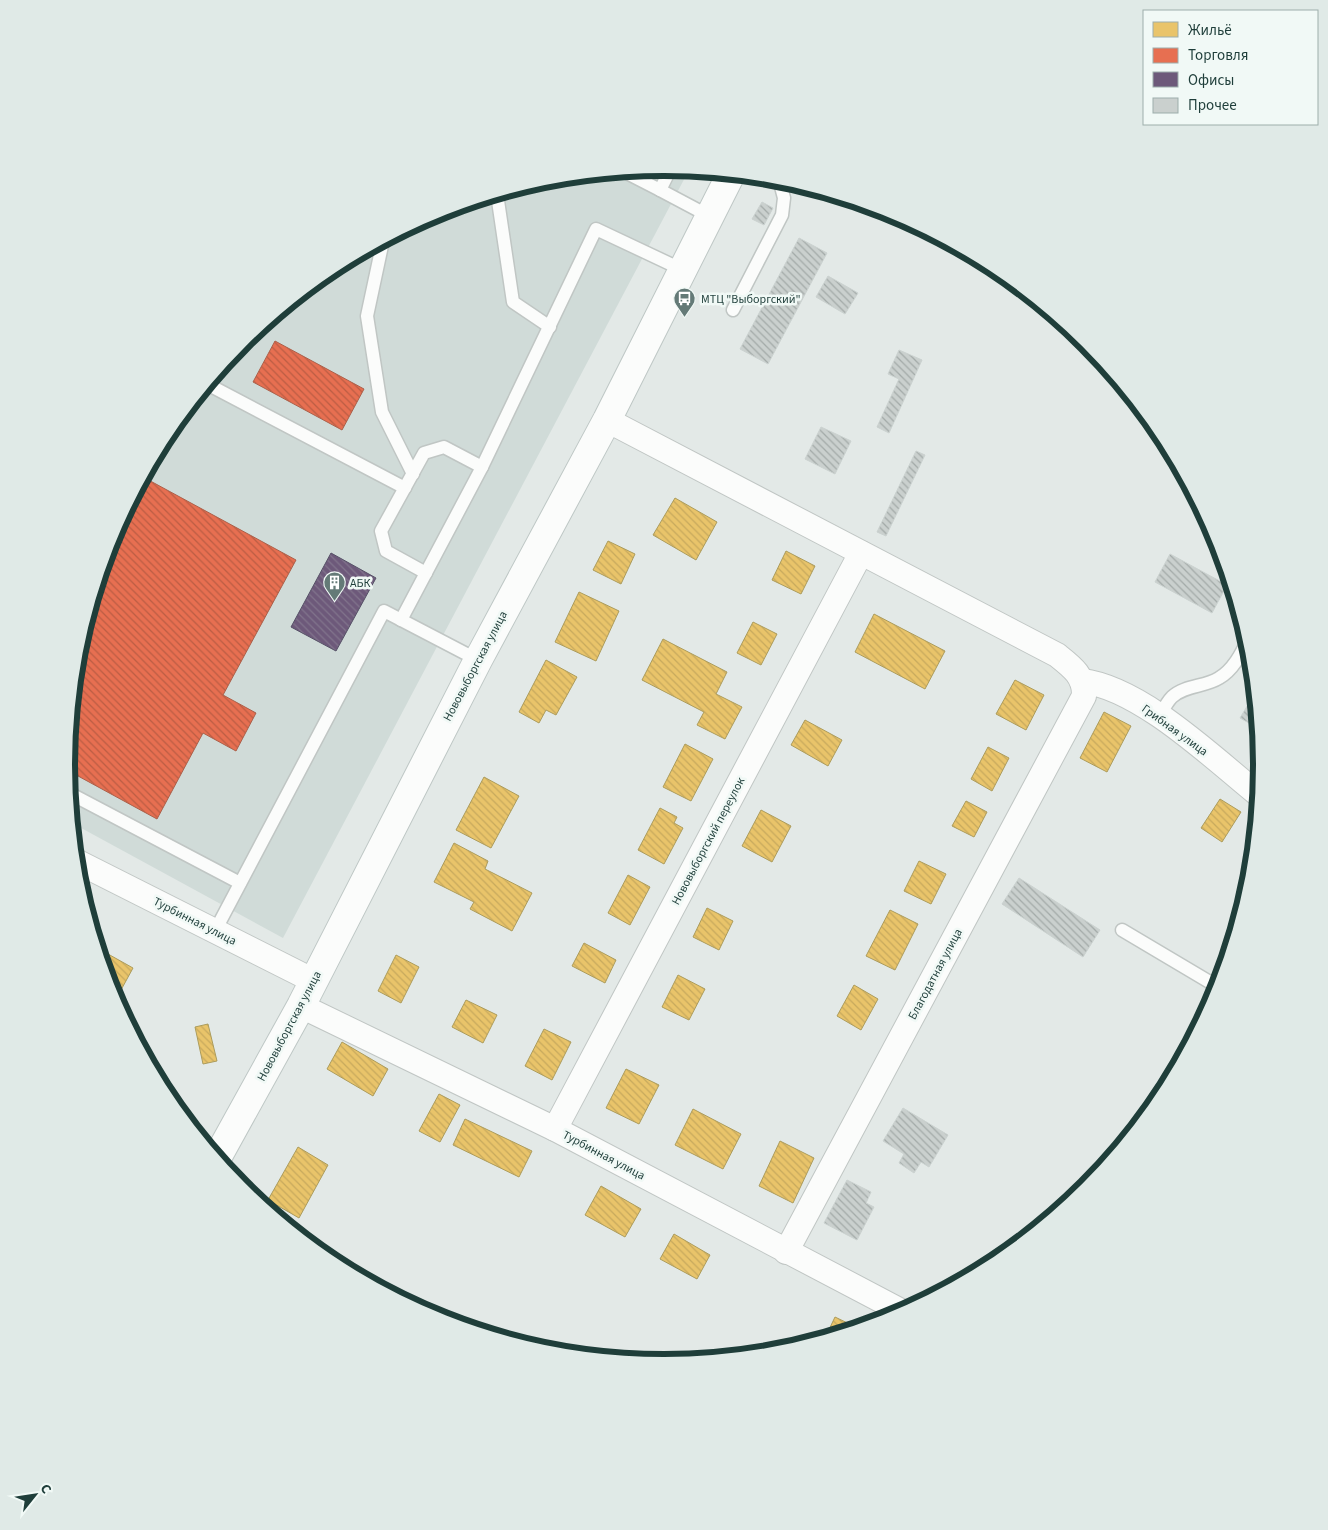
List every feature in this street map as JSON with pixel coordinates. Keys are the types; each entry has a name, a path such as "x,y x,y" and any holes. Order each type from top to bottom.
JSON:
{"street":[{"name":"Нововыборгская улица","path":"220,1152 302,1006 478,660 607,420 728,180"},
{"path":"607,420 1057,655 1073,668 1083,688"},
{"name":"Нововыборгский переулок","path":"555,1129 861,553"},
{"name":"Грибная улица","path":"1083,688 1097,682 1115,689 1159,717 1252,790"},
{"name":"Благодатная улица","path":"786,1252 1083,688"},
{"name":"Турбинная улица","path":"84,865 314,981"},
{"name":"Турбинная улица","path":"302,1006 555,1129 893,1307"}],"lane":[{"path":"660,190 667,176"},
{"path":"634,177 709,216"},
{"path":"733,310 782,215 784,198 781,188"},
{"path":"499,200 513,302 550,327"},
{"path":"401,620 482,467 596,229 684,270"},
{"path":"381,249 367,316 382,412 413,474"},
{"path":"213,387 405,488"},
{"path":"426,573 386,551 381,531 424,454 444,447 482,467"},
{"path":"215,931 384,611 478,660"},
{"path":"1159,717 1171,698 1180,691 1220,678 1231,668 1242,650"},
{"path":"76,797 240,883"},
{"path":"1122,930 1211,983"}],"shaded area":[{"path":"625,177 686,177 283,938 78,826 75,765 76,726 86,650 106,576 136,504 174,438 221,377 276,322 305,298 337,275 370,255 403,237 439,221 475,207 512,196 549,187 587,181"}],"building: Жильё":[{"path":"675,498 717,522 696,560 653,535"},
{"path":"608,541 635,554 621,584 593,570"},
{"path":"786,551 815,566 801,594 772,580"},
{"path":"579,592 619,611 596,661 555,642"},
{"path":"874,614 945,651 925,689 855,652"},
{"path":"753,622 777,634 761,665 737,653"},
{"path":"663,639 727,672 716,694 742,707 725,739 697,725 704,712 642,680"},
{"path":"546,660 577,677 556,715 546,710 539,723 519,712"},
{"path":"1015,680 1044,695 1026,730 996,714"},
{"path":"1104,712 1131,726 1107,772 1080,758"},
{"path":"805,720 842,740 828,766 791,745"},
{"path":"685,744 713,759 691,801 663,787"},
{"path":"988,747 1009,758 992,791 971,779"},
{"path":"484,777 519,796 491,848 456,830"},
{"path":"1220,799 1241,812 1222,842 1201,828"},
{"path":"966,801 987,812 974,837 952,826"},
{"path":"660,808 677,817 674,823 683,828 664,864 638,850"},
{"path":"761,810 791,826 772,862 742,846"},
{"path":"454,843 488,861 485,869 532,893 512,931 470,909 474,902 434,882"},
{"path":"919,861 946,874 931,904 904,891"},
{"path":"628,875 650,887 630,925 608,913"},
{"path":"707,908 733,921 719,950 693,937"},
{"path":"890,910 918,924 895,970 866,956"},
{"path":"584,943 616,960 605,983 572,966"},
{"path":"108,954 133,968 120,991 120,990 107,956"},
{"path":"396,955 419,967 401,1003 378,991"},
{"path":"678,975 705,989 689,1020 662,1007"},
{"path":"854,985 878,999 861,1030 837,1016"},
{"path":"466,1000 497,1015 483,1043 452,1027"},
{"path":"208,1024 217,1061 203,1064 195,1027"},
{"path":"544,1029 571,1042 552,1080 525,1066"},
{"path":"342,1042 388,1069 373,1096 327,1069"},
{"path":"626,1069 659,1085 639,1124 606,1108"},
{"path":"439,1094 460,1105 440,1142 419,1131"},
{"path":"693,1109 741,1134 723,1169 675,1145"},
{"path":"465,1119 532,1151 519,1177 453,1145"},
{"path":"780,1141 814,1158 793,1203 759,1186"},
{"path":"298,1147 328,1165 299,1218 268,1200"},
{"path":"601,1186 641,1209 625,1237 585,1215"},
{"path":"674,1234 710,1255 697,1279 660,1259"},
{"path":"835,1317 850,1324 829,1330"}],"building: Торговля":[{"path":"275,341 364,389 342,430 253,382"},
{"path":"149,480 296,560 223,695 256,713 236,751 203,733 157,819 75,774 75,765 76,726 80,688 86,650 95,613 106,576 120,540"}],"building: Офисы":[{"name":"АБК","path":"331,553 376,578 336,651 291,627"}],"building: Прочее":[{"path":"762,202 773,208 764,225 752,219"},
{"path":"799,238 827,253 768,364 740,349"},
{"path":"828,276 858,293 845,314 816,297"},
{"path":"899,350 922,360 889,433 877,427 899,379 888,374"},
{"path":"821,427 851,441 835,474 805,459"},
{"path":"916,451 925,455 886,536 877,532"},
{"path":"1170,554 1224,583 1226,588 1212,613 1155,582"},
{"path":"1249,702 1252,725 1240,718"},
{"path":"1019,878 1100,930 1083,957 1002,904"},
{"path":"903,1108 948,1135 929,1167 921,1162 914,1173 899,1163 904,1154 883,1141"},
{"path":"847,1180 871,1192 866,1203 874,1207 857,1240 824,1223"}],"place":[{"name":"МТЦ \"Выборгский\"","path":"685,318"},
{"name":"АБК","path":"334,602"}]}
